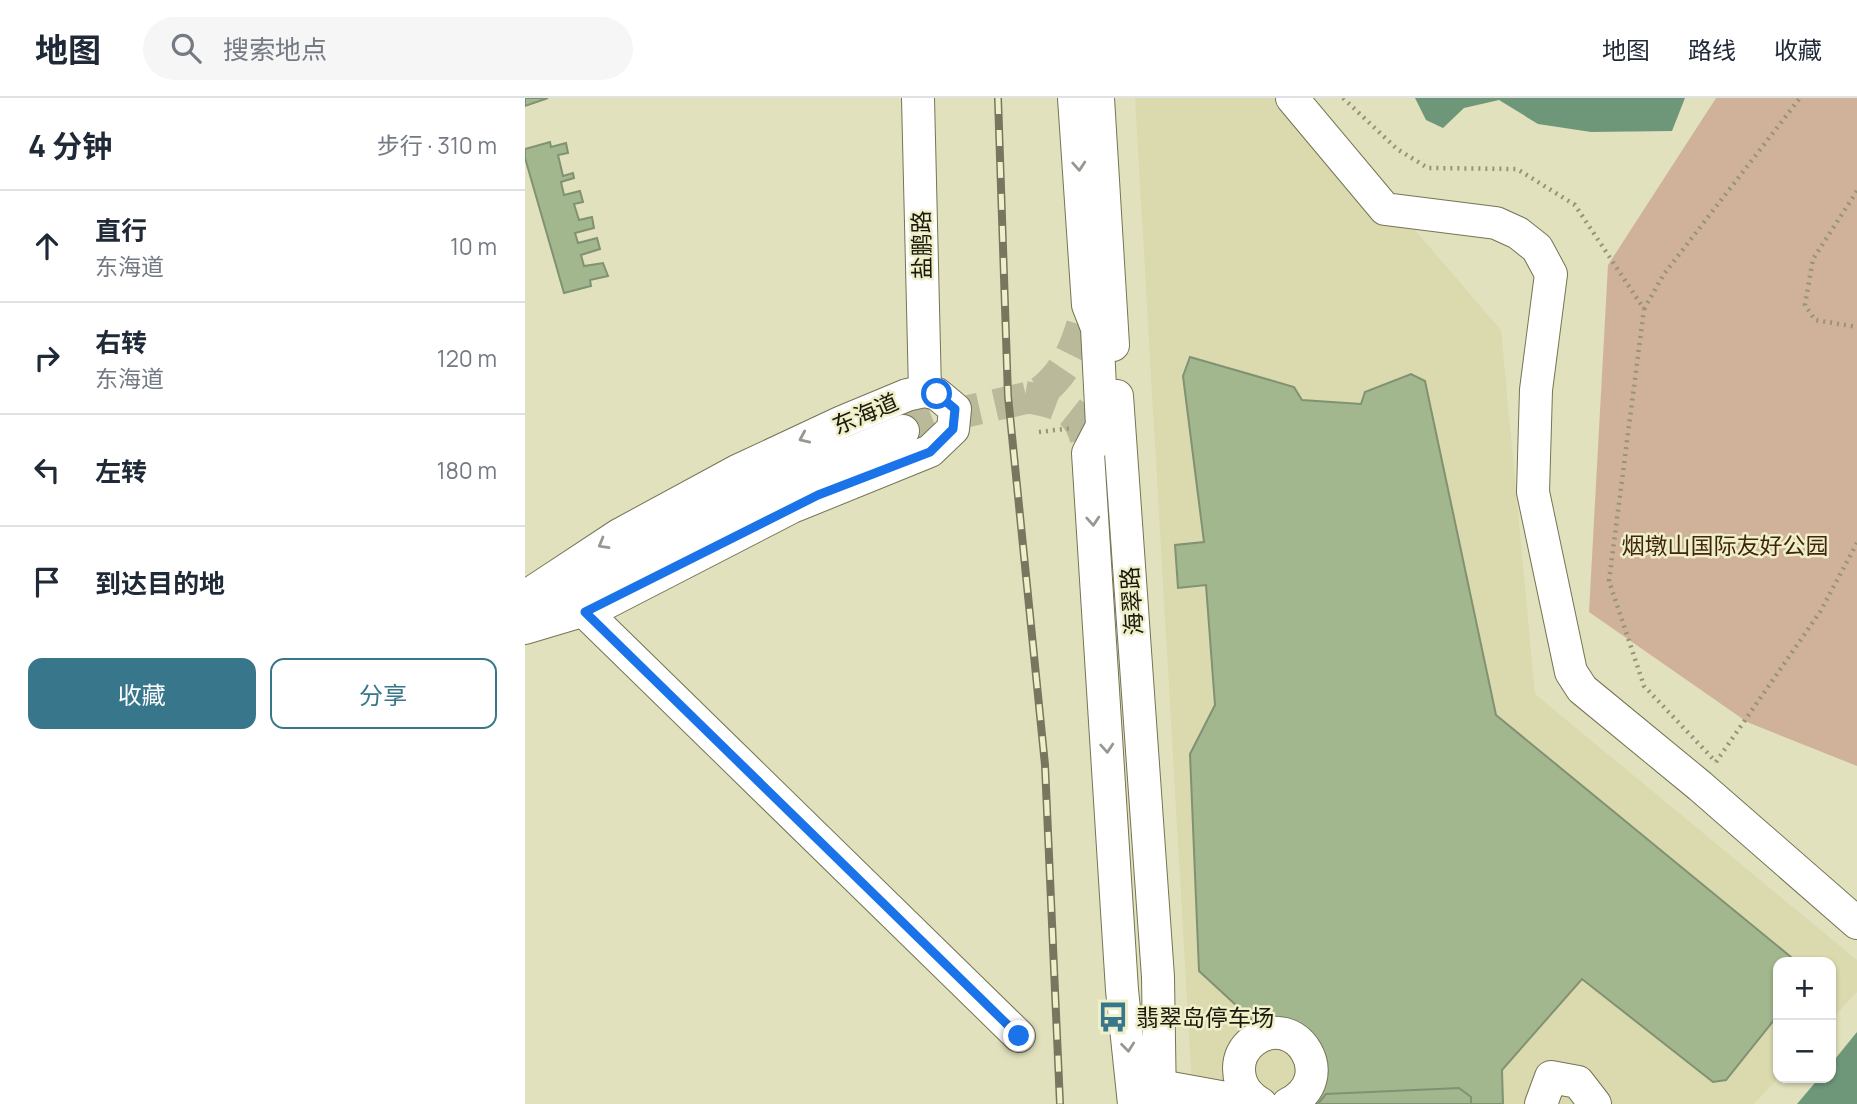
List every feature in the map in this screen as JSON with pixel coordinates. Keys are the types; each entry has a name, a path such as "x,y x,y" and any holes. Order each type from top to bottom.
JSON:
{"street":[{"name":"盐鹏路","path":"918,98 925,391"},
{"name":"海翠路","path":"1074,98 1088,304 1097,328 1102,426 1089,453 1122,990 1134,1104"},
{"name":"海翠路","path":"1098,98 1157,963 1160,1095"},
{"path":"1292,98 1385,209 1496,223 1518,233 1537,248 1551,274 1536,390 1533,492 1571,672 1582,689 1708,774 1857,923"},
{"name":"东海道","path":"525,598 596,547 737,471 842,422 907,395 925,391 937,394 955,409 953,429 930,452 818,495 585,612 525,628"},
{"name":"东海道","path":"525,628 590,581 789,479 903,431"},
{"name":"东海道","path":"525,598 590,581"},
{"path":"585,612 1019,1036"},
{"path":"1260,1104 1244,1089 1239,1065 1250,1044 1272,1033 1296,1039 1310,1057 1310,1081 1305,1092 1288,1104"},
{"path":"1541,1104 1551,1077 1578,1082 1595,1104"},
{"path":"1160,1095 1260,1104"}],"path":[{"path":"1343,98 1397,149 1428,168 1517,169 1575,205 1644,309"},
{"path":"1800,98 1664,274 1644,309 1609,580 1644,687 1708,774 1820,612 1857,543"},
{"path":"1857,191 1813,259 1805,305 1815,320 1857,327"},
{"path":"1039,432 1075,427"}],"shaded area":[{"path":"1135,98 1287,98 1367,174 1501,330 1535,694 1857,960 1857,992 1836,1015 1836,957 1773,957 1773,1083 1754,1104 1193,1104"},
{"path":"1415,98 1685,98 1672,131 1591,132 1538,124 1499,100 1464,108 1443,128 1426,120"},
{"path":"1857,1032 1857,1104 1797,1104 1815,1083 1836,1083 1836,1058"}],"green space":[{"name":"烟墩山国际友好公园","path":"1716,98 1857,98 1857,766 1747,722 1589,612 1608,265"}],"building":[{"path":"525,98 548,98 525,106"},
{"path":"550,142 551,147 566,143 568,153 558,155 563,176 573,173 574,178 561,182 564,195 580,191 583,202 574,204 579,220 592,217 594,228 575,233 578,243 597,238 600,249 581,255 584,266 603,263 608,276 590,280 591,286 564,293 525,158 525,149"},
{"path":"1190,357 1294,387 1302,400 1361,404 1365,392 1411,374 1425,381 1496,715 1791,957 1773,957 1773,1021 1726,1080 1713,1082 1582,979 1502,1070 1503,1104 1307,1104 1303,1067 1199,971 1190,754 1215,705 1206,585 1178,588 1175,545 1204,542 1183,376"},
{"path":"1459,1088 1471,1097 1471,1104 1318,1104 1326,1094"}],"tunnel":[{"path":"903,431 933,419 1035,396 1046,388 1064,367 1076,344 1088,305"},
{"path":"1025,397 1061,406 1077,418 1086,439 1088,453"}],"railway":[{"path":"998,98 1008,396 1045,765 1060,1104"}],"place":[{"name":"翡翠岛停车场","path":"1113,1017"}],"route":[{"path":"937,394 949,401 955,409 956,422 948,437 930,452 818,495 602,606 585,612 603,633 1019,1036"}]}
